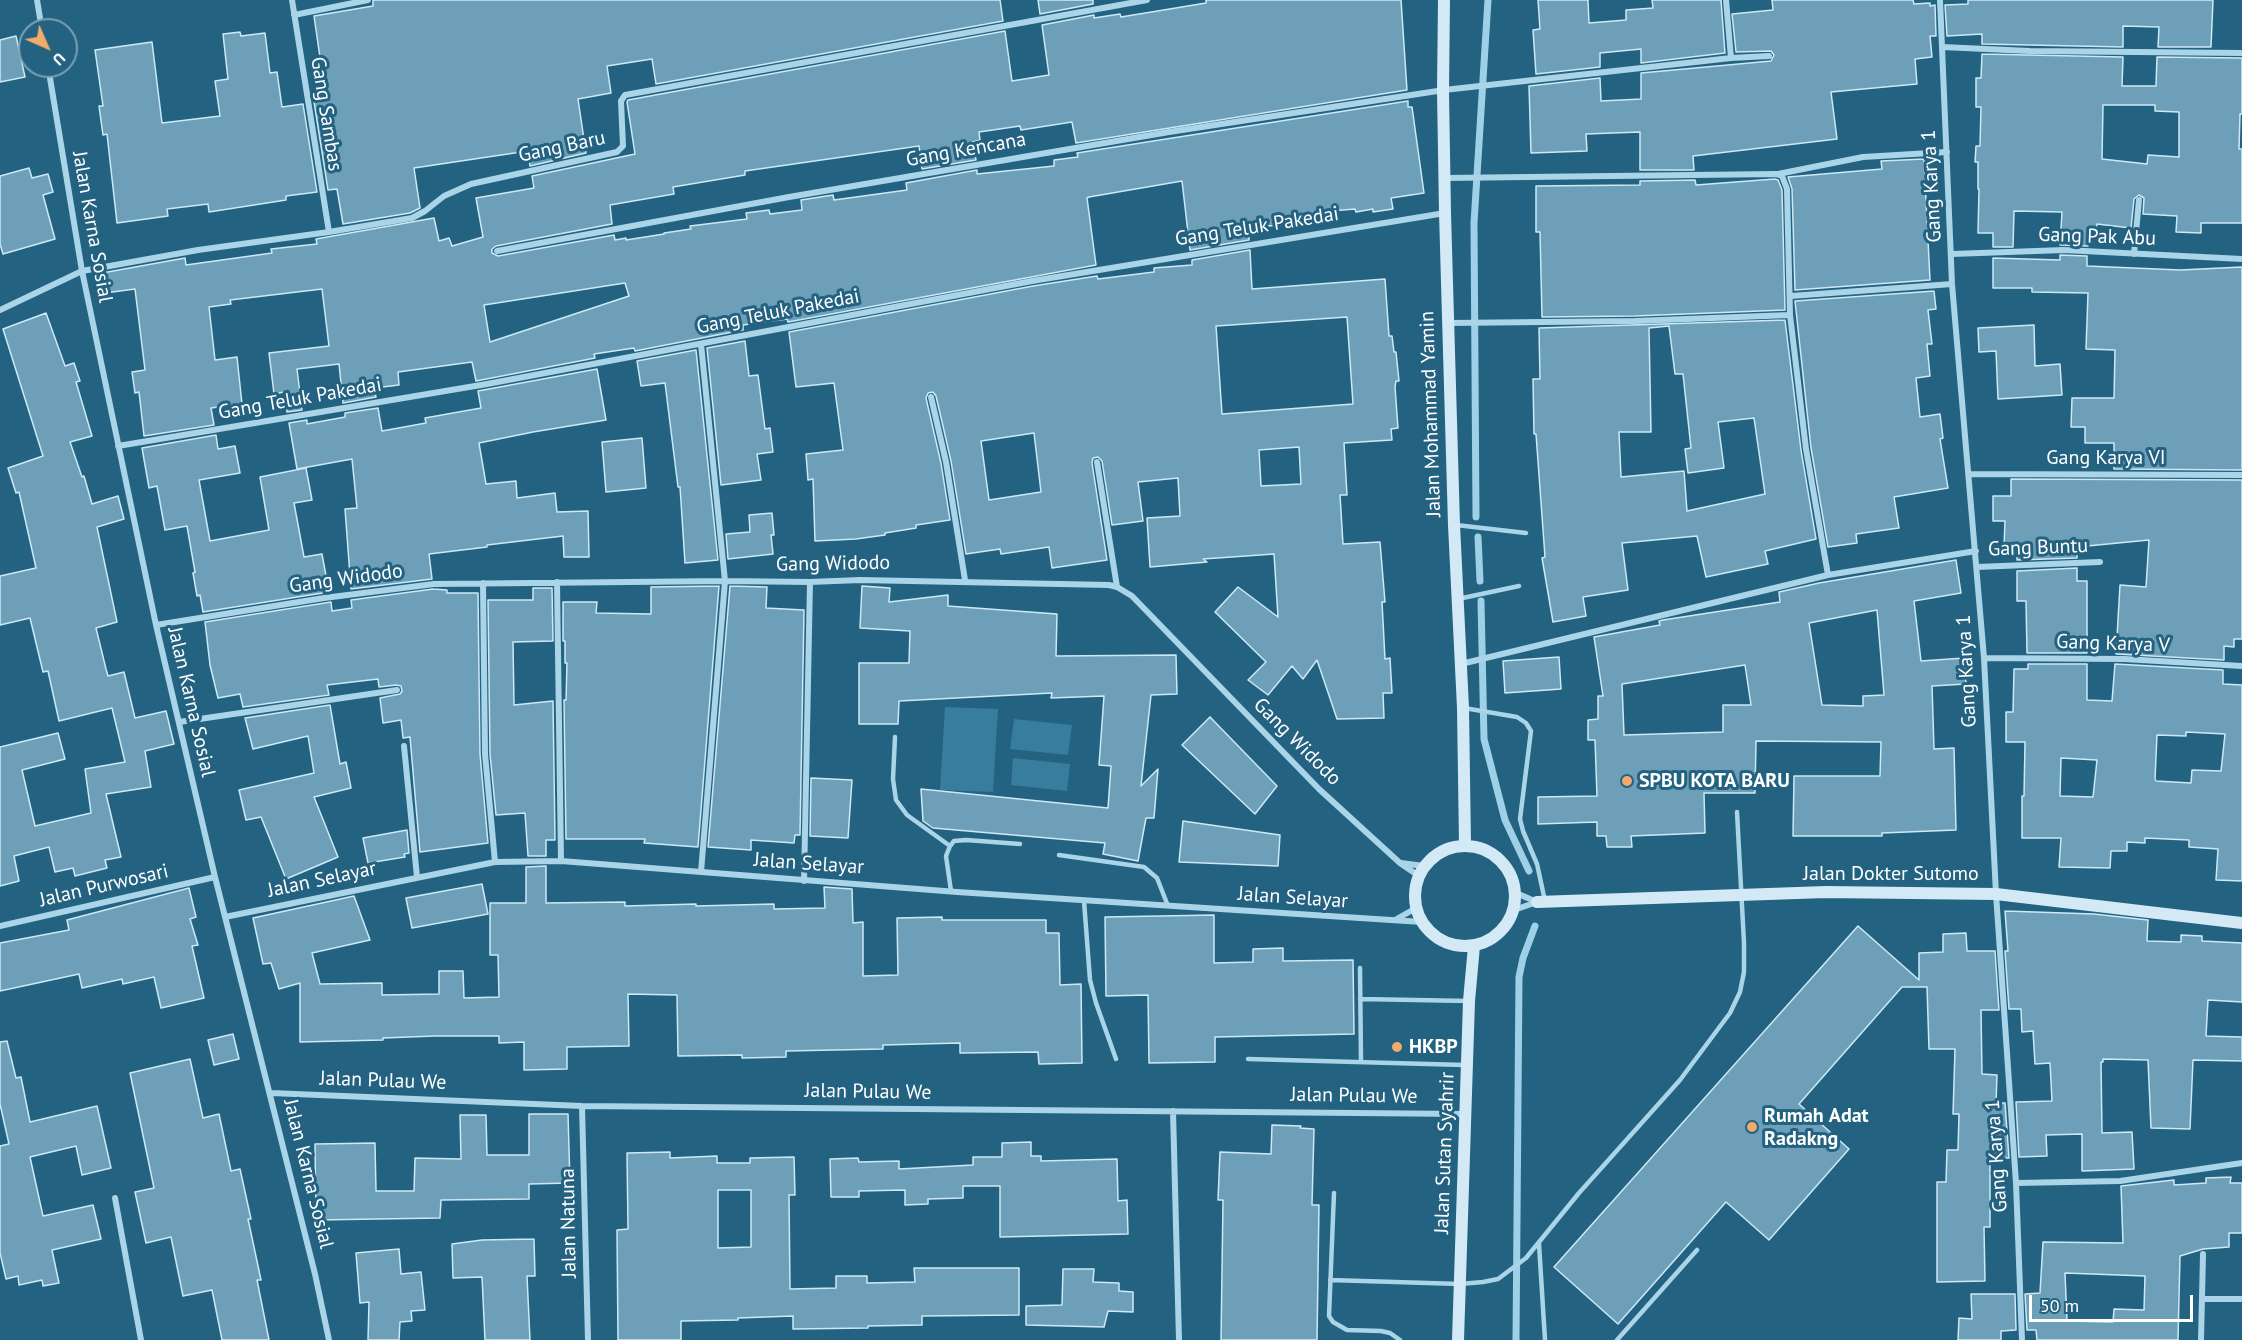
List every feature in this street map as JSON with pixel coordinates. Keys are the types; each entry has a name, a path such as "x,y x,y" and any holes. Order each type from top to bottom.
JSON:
{"street":[{"path":"37,0 40,18"},
{"name":"Gang Sambas","path":"292,0 328,232"},
{"path":"294,15 368,0"},
{"name":"Gang Baru","path":"0,310 82,271 198,250 412,218 444,196 471,184 619,151 623,146 621,101 625,95 1147,0"},
{"name":"Jalan Mohammad Yamin","path":"1444,0 1445,213 1454,525 1464,708 1465,827 1470,846"},
{"path":"1726,0 1731,58"},
{"name":"Gang Karya 1","path":"1940,0 1953,284 1984,658 1996,894 2016,1183 2022,1340"},
{"path":"1942,47 2030,51 2242,53"},
{"name":"Gang Kencana","path":"496,251 789,197 1134,138 1443,90 1731,58 1769,56"},
{"name":"Jalan Karna Sosial","path":"50,78 82,271 156,625 215,877 271,1092 329,1340"},
{"path":"1446,178 1776,174 1863,157 1947,152"},
{"path":"1776,174 1785,180 1787,189 1790,315 1806,449 1828,575"},
{"path":"2134,254 2139,200"},
{"name":"Gang Teluk Pakedai","path":"118,446 487,384 1032,281 1445,213"},
{"name":"Gang Pak Abu","path":"1952,254 2064,250 2242,259"},
{"path":"1791,296 1953,284"},
{"path":"1448,323 1635,321 1790,315"},
{"path":"701,344 725,581 701,872"},
{"path":"931,397 946,462 965,580"},
{"path":"1097,462 1117,586"},
{"name":"Gang Karya VI","path":"1969,474 2242,475"},
{"path":"1462,664 1828,575 1976,551"},
{"name":"Gang Buntu","path":"1977,567 2100,562"},
{"name":"Gang Widodo","path":"156,625 406,587 483,583 810,582 860,579 1097,583 1117,586 1132,596 1319,789 1400,863 1422,871"},
{"path":"557,582 561,861"},
{"path":"804,881 810,582"},
{"path":"483,583 485,754 495,862"},
{"name":"Gang Karya V","path":"1984,658 2124,659 2242,666"},
{"path":"179,722 397,690"},
{"path":"404,746 417,878"},
{"path":"1470,846 1496,855 1504,862 1513,877 1516,893 1514,910 1506,927 1491,940 1474,946 1459,946 1444,942 1431,934 1416,908 1415,892 1422,871 1442,851 1470,846"},
{"name":"Jalan Selayar","path":"225,917 495,862 561,861 804,881 1422,922"},
{"path":"1400,863 1422,871"},
{"name":"Jalan Purwosari","path":"0,926 215,877"},
{"name":"Jalan Dokter Sutomo","path":"1541,901 1826,892 1996,894 2242,923"},
{"path":"1516,893 1541,901"},
{"path":"1514,910 1541,901"},
{"path":"1394,921 1416,908"},
{"path":"1459,946 1472,966"},
{"name":"Jalan Sutan Syahrir","path":"1458,1340 1469,1001 1474,946"},
{"name":"Jalan Pulau We","path":"271,1092 582,1106 1466,1114"},
{"name":"Jalan Natuna","path":"582,1106 588,1340"},
{"path":"1173,1111 1179,1340"},
{"path":"2016,1183 2120,1181 2242,1163"},
{"path":"115,1198 141,1340"},
{"path":"2201,1340 2203,1254"},
{"path":"2202,1299 2242,1299"}],"lane":[{"path":"1454,525 1526,532"},
{"path":"1458,599 1520,586"},
{"path":"1464,708 1499,713 1522,720 1531,732 1520,824 1538,864 1541,901"},
{"path":"895,737 893,779 896,800 907,815 950,846"},
{"path":"1330,1280 1460,1284 1498,1279 1511,1272 1539,1244 1579,1193 1680,1080 1730,1013 1740,992 1744,972 1737,812"},
{"path":"951,891 946,856 954,841 1020,844"},
{"path":"1059,855 1144,867 1157,878 1168,906"},
{"path":"1084,900 1090,980 1098,1011 1116,1059"},
{"path":"1360,968 1361,1062"},
{"path":"1360,999 1469,1001"},
{"path":"1248,1059 1467,1065"},
{"path":"1334,1193 1328,1312 1333,1322 1353,1331 1390,1333 1400,1340"},
{"path":"1539,1244 1545,1340"},
{"path":"1617,1340 1697,1250"}],"shaded area":[{"path":"945,707 998,709 993,792 940,790"},
{"path":"1014,719 1072,725 1068,755 1010,749"},
{"path":"1013,758 1070,764 1067,791 1011,785"}],"building":[{"path":"373,0 1000,0 1003,21 656,84 652,59 607,66 611,93 578,99 586,153 530,166 528,151 414,168 420,208 410,213 343,224 337,189 328,190 314,102 319,102 316,86 324,85 314,16 373,6"},
{"path":"1038,0 1093,0 1093,4 1040,14"},
{"path":"1206,0 1401,0 1407,90 1076,143 1072,122 1021,130 1020,126 979,132 980,140 973,142 976,160 922,169 919,146 745,171 745,175 673,187 674,194 610,205 612,224 496,246 492,249 492,253 498,256 614,235 615,240 626,238 626,240 664,234 691,229 690,226 747,219 746,213 769,210 770,214 802,210 801,200 833,195 834,200 907,190 906,183 977,170 977,174 1054,166 1054,160 1078,157 1077,153 1408,101 1408,107 1412,107 1424,193 1391,198 1393,209 1373,212 1373,209 1356,212 1355,209 1307,213 1307,217 1290,218 1290,225 1267,226 1268,232 1249,233 1249,240 1190,250 1182,181 1089,197 1087,198 1096,265 788,322 787,319 743,325 743,330 635,351 634,348 594,354 595,358 476,381 472,362 398,372 399,385 374,388 376,397 343,403 339,364 297,369 302,410 287,412 284,392 274,394 269,353 329,346 322,289 230,300 231,304 209,307 215,360 237,357 242,404 211,408 214,425 144,436 139,392 135,393 132,372 145,370 135,289 105,293 102,273 185,258 186,265 272,253 271,249 317,244 316,239 434,218 439,241 449,238 452,246 483,237 476,198 534,188 532,176 635,154 628,100 1005,31 1012,81 1049,75 1042,25 1094,15 1094,18 1120,14 1121,17 1206,3","holes":["625,283 629,296 490,342 484,305"]},
{"path":"1538,0 1588,0 1589,23 1626,20 1626,10 1653,8 1652,0 1721,0 1725,53 1641,63 1641,49 1600,53 1600,67 1536,74 1533,30 1540,29"},
{"path":"1772,0 1913,0 1914,4 1930,3 1930,6 1935,5 1936,36 1930,36 1932,57 1915,59 1917,84 1831,92 1837,139 1693,156 1694,170 1640,170 1640,132 1586,134 1587,151 1531,153 1529,86 1600,78 1601,101 1641,99 1641,73 1771,61 1774,55 1771,51 1736,52 1732,14 1773,10"},
{"path":"1968,0 2213,0 2211,47 2158,47 2159,27 2123,26 2123,47 1982,44 1982,34 1947,36 1945,5 1968,4"},
{"path":"240,32 241,36 265,33 270,73 277,72 282,107 303,104 317,192 286,196 286,200 209,212 208,204 167,209 168,216 117,223 107,134 103,135 99,106 103,106 95,50 152,42 162,123 220,116 215,81 228,79 223,34"},
{"path":"16,36 18,78 20,78 0,82 0,40"},
{"path":"1982,54 2123,57 2122,86 2156,86 2157,57 2242,58 2242,114 2240,114 2239,149 2242,149 2242,223 2201,223 2201,233 2176,232 2177,216 2143,214 2144,198 2139,195 2134,199 2131,228 2097,224 2096,230 2088,230 2088,246 2060,245 2062,212 2014,211 2013,247 1993,247 1993,233 1978,233 1978,162 1975,162 1976,146 1980,146 1981,107 1976,107 1976,78 1981,78","holes":["2103,105 2155,105 2155,111 2179,112 2179,157 2148,155 2147,164 2102,159"]},
{"path":"1924,159 1930,280 1795,290 1792,189 1788,177 1882,169 1881,161"},
{"path":"29,168 32,178 48,174 53,192 43,195 55,239 3,254 0,244 0,176"},
{"path":"1695,180 1696,185 1778,180 1782,190 1785,310 1542,317 1540,232 1536,232 1536,186 1640,185 1640,181"},
{"path":"1250,250 1252,289 1385,279 1389,336 1392,336 1394,352 1396,352 1399,381 1396,381 1395,387 1398,428 1391,429 1392,440 1344,443 1347,495 1340,495 1343,544 1380,542 1385,602 1382,602 1385,659 1390,658 1392,693 1383,693 1384,718 1337,719 1317,660 1303,679 1292,666 1268,695 1248,680 1266,662 1215,612 1238,587 1278,617 1274,554 1203,559 1207,562 1150,567 1147,518 1180,516 1178,478 1138,482 1143,521 1112,525 1102,461 1098,457 1093,458 1107,560 1052,568 1049,547 1001,554 1000,549 966,554 951,461 936,396 933,392 928,393 926,398 941,463 950,520 916,525 916,528 885,533 885,535 815,541 813,479 808,480 806,454 843,450 834,383 796,387 789,332 1033,286 1097,276 1098,279 1154,272 1154,268 1192,265 1192,260","holes":["1347,317 1353,404 1222,414 1216,326","1034,433 1041,492 989,500 981,441","1299,447 1301,484 1261,486 1259,450"]},
{"path":"2060,255 2087,256 2087,266 2180,270 2242,267 2242,470 2114,469 2114,443 2085,443 2085,427 2071,427 2072,398 2114,398 2115,350 2086,349 2088,293 2032,292 2032,288 1993,288 1993,258 2060,260"},
{"path":"1934,291 1936,309 1928,310 1932,344 1927,344 1930,376 1916,378 1920,417 1940,414 1943,438 1940,439 1948,488 1894,497 1899,528 1856,534 1857,543 1828,547 1811,448 1795,301"},
{"path":"46,313 65,366 74,363 80,381 76,382 92,436 70,442 82,477 84,476 92,504 118,496 124,519 97,527 117,622 96,628 108,676 124,672 135,718 166,711 174,744 145,751 151,787 106,794 121,857 105,860 107,868 75,876 73,868 55,872 49,847 14,856 19,881 0,886 0,747 58,733 65,759 22,770 35,826 91,813 85,769 125,762 112,708 59,721 48,671 43,672 30,618 0,625 0,576 36,568 19,492 16,493 8,468 43,456 3,329"},
{"path":"1785,320 1801,450 1816,539 1765,551 1768,564 1706,577 1697,536 1622,543 1628,590 1583,597 1586,616 1553,622 1542,558 1545,557 1536,434 1534,434 1533,379 1540,379 1539,328","holes":["1669,326 1675,374 1683,374 1691,448 1685,449 1688,473 1724,468 1718,422 1754,418 1765,494 1687,511 1684,471 1621,477 1619,432 1651,432 1649,328"]},
{"path":"2034,325 2035,366 2060,364 2062,395 1998,399 1996,351 1979,352 1978,328"},
{"path":"745,341 749,376 758,375 765,429 770,428 773,452 757,454 761,480 721,485 707,348"},
{"path":"696,350 718,560 685,563 680,487 678,487 665,383 641,386 637,361"},
{"path":"597,369 606,420 479,443 486,484 516,481 517,498 555,493 557,512 588,511 589,557 564,557 563,536 487,545 487,547 429,554 432,579 351,589 345,509 357,508 352,459 297,469 289,423 307,420 307,424 345,417 345,413 378,408 382,431 426,423 425,418 481,408 478,391"},
{"path":"216,435 218,449 235,446 240,473 199,480 210,541 269,530 260,477 306,468 312,500 294,503 304,557 322,554 329,592 203,612 200,595 197,596 187,526 165,530 157,486 149,488 142,448"},
{"path":"642,438 646,488 606,492 602,442"},
{"path":"2011,479 2242,480 2242,639 2234,639 2234,647 2224,646 2224,660 2116,654 2120,585 2146,587 2149,540 2077,547 2077,558 2017,560 2017,547 2004,547 2005,521 1993,521 1993,496 2011,496"},
{"path":"772,513 773,554 728,559 726,534 750,532 749,515"},
{"path":"1956,560 1961,593 1914,601 1921,661 1964,658 1966,684 1932,686 1934,749 1954,748 1956,830 1882,833 1882,836 1793,836 1794,776 1880,776 1881,742 1756,741 1755,793 1704,793 1705,833 1631,836 1632,847 1607,847 1606,836 1597,836 1597,822 1538,824 1538,797 1597,796 1595,740 1588,740 1588,720 1598,719 1598,696 1603,696 1594,637 1660,625 1659,621 1663,620 1780,602 1779,592","holes":["1877,610 1884,695 1863,696 1863,706 1822,705 1809,623","1745,665 1751,705 1723,705 1723,732 1624,735 1622,684"]},
{"path":"2077,568 2077,581 2087,581 2087,653 2027,653 2026,601 2017,601 2017,571"},
{"path":"719,586 698,847 644,843 645,839 566,839 564,700 566,700 567,663 565,663 565,641 563,641 563,602 597,602 596,613 651,614 651,587"},
{"path":"730,586 767,587 766,608 804,610 800,835 795,835 794,843 751,840 751,850 708,847"},
{"path":"862,586 890,588 889,602 948,595 948,606 1057,614 1056,656 1176,655 1177,694 1151,695 1141,786 1158,769 1154,818 1146,818 1138,861 1103,854 1105,843 933,828 923,821 921,789 1108,808 1111,766 1099,765 1104,696 1051,698 1052,693 899,701 898,724 859,724 859,663 909,663 910,631 860,628"},
{"path":"533,588 552,588 553,641 513,642 514,705 553,701 555,840 546,840 546,856 528,856 525,813 496,815 490,754 488,600 533,600"},
{"path":"433,589 447,590 447,593 478,593 480,754 488,843 420,852 410,737 403,738 401,720 383,723 380,698 400,694 401,686 379,687 378,679 327,685 329,695 243,707 240,694 218,698 210,665 205,622 331,602 332,611 352,608 351,600"},
{"path":"1559,657 1561,689 1505,693 1503,661"},
{"path":"2028,664 2087,664 2087,700 2112,701 2115,664 2223,670 2223,684 2242,685 2242,881 2216,880 2218,849 2189,847 2189,840 2145,838 2145,843 2127,842 2127,851 2111,851 2110,868 2059,867 2061,838 2022,838 2025,742 2006,742 2006,712 2013,712 2014,669 2028,669","holes":["2186,732 2225,734 2221,771 2192,770 2191,783 2156,781 2157,735 2186,736","2061,758 2097,760 2093,797 2060,796"]},
{"path":"330,705 340,764 346,762 351,788 314,797 338,857 286,879 261,817 246,820 239,790 314,773 308,736 253,749 245,718"},
{"path":"1210,717 1277,786 1255,814 1182,745"},
{"path":"811,778 852,780 848,838 810,836"},
{"path":"1183,821 1280,835 1278,866 1179,862"},
{"path":"407,830 409,853 404,854 405,857 368,863 363,838"},
{"path":"546,866 546,903 625,902 625,906 774,904 774,909 825,908 824,887 852,889 853,923 863,922 863,976 898,975 897,918 1046,920 1046,933 1059,933 1060,985 1081,984 1082,1063 1039,1064 1038,1052 960,1053 960,1043 883,1045 883,1049 786,1051 786,1057 678,1056 677,995 628,994 629,1046 567,1047 567,1069 524,1070 524,1042 499,1043 499,1036 435,1036 300,1042 300,983 279,989 271,963 263,964 253,918 354,896 370,940 312,953 320,984 382,983 382,995 439,994 439,971 463,971 464,998 499,997 498,955 490,955 490,903 526,903 526,867"},
{"path":"482,884 488,914 412,928 406,898"},
{"path":"189,888 196,917 190,919 198,945 192,946 204,998 161,1008 154,977 123,984 122,979 82,988 79,974 0,991 0,943 69,930 67,920"},
{"path":"2005,911 2094,914 2148,920 2147,941 2181,942 2181,935 2202,936 2202,941 2242,943 2242,1002 2208,1000 2206,1036 2242,1037 2242,1061 2193,1060 2190,1129 2151,1128 2148,1060 2103,1059 2101,1062 2102,1133 2132,1132 2134,1169 2082,1171 2082,1134 2046,1135 2047,1156 2019,1157 2016,1102 2052,1101 2050,1063 2035,1064 2033,1031 2022,1032 2021,1009 2009,1009"},
{"path":"1214,915 1214,963 1253,962 1253,949 1283,948 1283,961 1353,960 1354,1034 1215,1037 1215,1062 1149,1063 1148,995 1106,996 1105,917"},
{"name":"Rumah Adat Radakng","path":"1858,926 1919,980 1919,953 1943,952 1943,934 1966,933 1967,951 1995,951 1999,1010 1981,1010 1982,1074 1997,1075 1996,1103 2005,1103 2009,1158 1990,1158 1990,1227 1984,1227 1985,1281 1937,1282 1937,1182 1946,1182 1947,1150 1958,1150 1959,1114 1953,1114 1955,1049 1929,1049 1927,987 1902,987 1799,1104 1849,1149 1769,1240 1726,1202 1618,1324 1554,1267"},
{"path":"233,1034 239,1059 214,1065 208,1040"},
{"path":"7,1041 16,1078 21,1077 30,1122 97,1106 111,1168 82,1175 76,1146 30,1157 43,1216 93,1205 101,1239 52,1250 59,1283 43,1286 42,1280 19,1285 18,1276 6,1279 0,1253 0,1146 9,1144 0,1104 0,1042"},
{"path":"190,1059 203,1118 219,1114 231,1171 240,1169 251,1219 248,1219 261,1280 257,1280 269,1340 222,1340 212,1290 183,1296 171,1237 146,1243 135,1192 154,1188 130,1073"},
{"path":"529,1114 568,1114 570,1183 529,1184 529,1199 441,1200 440,1218 316,1220 315,1144 375,1143 376,1191 414,1191 415,1158 461,1159 460,1115 486,1115 487,1155 529,1155"},
{"path":"1272,1125 1314,1129 1312,1205 1319,1205 1317,1340 1221,1340 1223,1200 1218,1200 1220,1152 1271,1154"},
{"path":"1031,1142 1031,1156 1041,1156 1041,1161 1117,1159 1118,1201 1127,1200 1128,1234 1000,1237 1000,1186 963,1186 963,1198 928,1199 928,1204 905,1205 905,1190 859,1191 859,1197 831,1197 830,1159 858,1158 859,1162 899,1161 899,1169 973,1165 973,1157 1002,1157 1002,1143"},
{"path":"670,1152 670,1158 717,1156 717,1163 750,1163 750,1158 794,1157 795,1195 789,1195 790,1289 836,1288 836,1276 867,1276 867,1283 915,1282 914,1268 1019,1268 1019,1315 922,1316 922,1325 868,1326 868,1328 793,1329 793,1316 681,1321 681,1340 618,1340 617,1230 628,1229 627,1153","holes":["718,1190 751,1190 751,1247 718,1248"]},
{"path":"2231,1177 2230,1183 2242,1183 2242,1233 2229,1233 2229,1247 2203,1249 2180,1256 2178,1340 2037,1340 2036,1330 2027,1330 2025,1294 2040,1293 2043,1242 2123,1243 2121,1186 2174,1180 2174,1185 2206,1183 2206,1178","holes":["2065,1273 2145,1276 2144,1310 2114,1309 2113,1322 2067,1321"]},
{"path":"534,1239 535,1276 527,1276 530,1340 485,1340 482,1277 453,1278 452,1244 482,1240"},
{"path":"399,1249 401,1274 421,1272 425,1310 411,1311 412,1321 400,1322 399,1340 368,1340 369,1302 360,1303 356,1253"},
{"path":"1063,1269 1094,1269 1093,1282 1119,1283 1119,1291 1133,1292 1133,1312 1108,1311 1104,1327 1026,1325 1026,1306 1062,1305"},
{"path":"1971,1294 2015,1294 2016,1330 2001,1331 2001,1340 1958,1340 1959,1318 1972,1319"}],"waterway":[{"path":"1476,517 1474,223 1488,0"},
{"path":"1478,537 1480,581"},
{"path":"1481,601 1484,739 1505,820 1529,871"},
{"path":"1516,1340 1519,977 1523,958 1535,926"}],"place":[{"name":"SPBU KOTA BARU","path":"1627,781"},
{"name":"HKBP","path":"1397,1047"},
{"name":"Rumah Adat Radakng","path":"1752,1127"}]}
